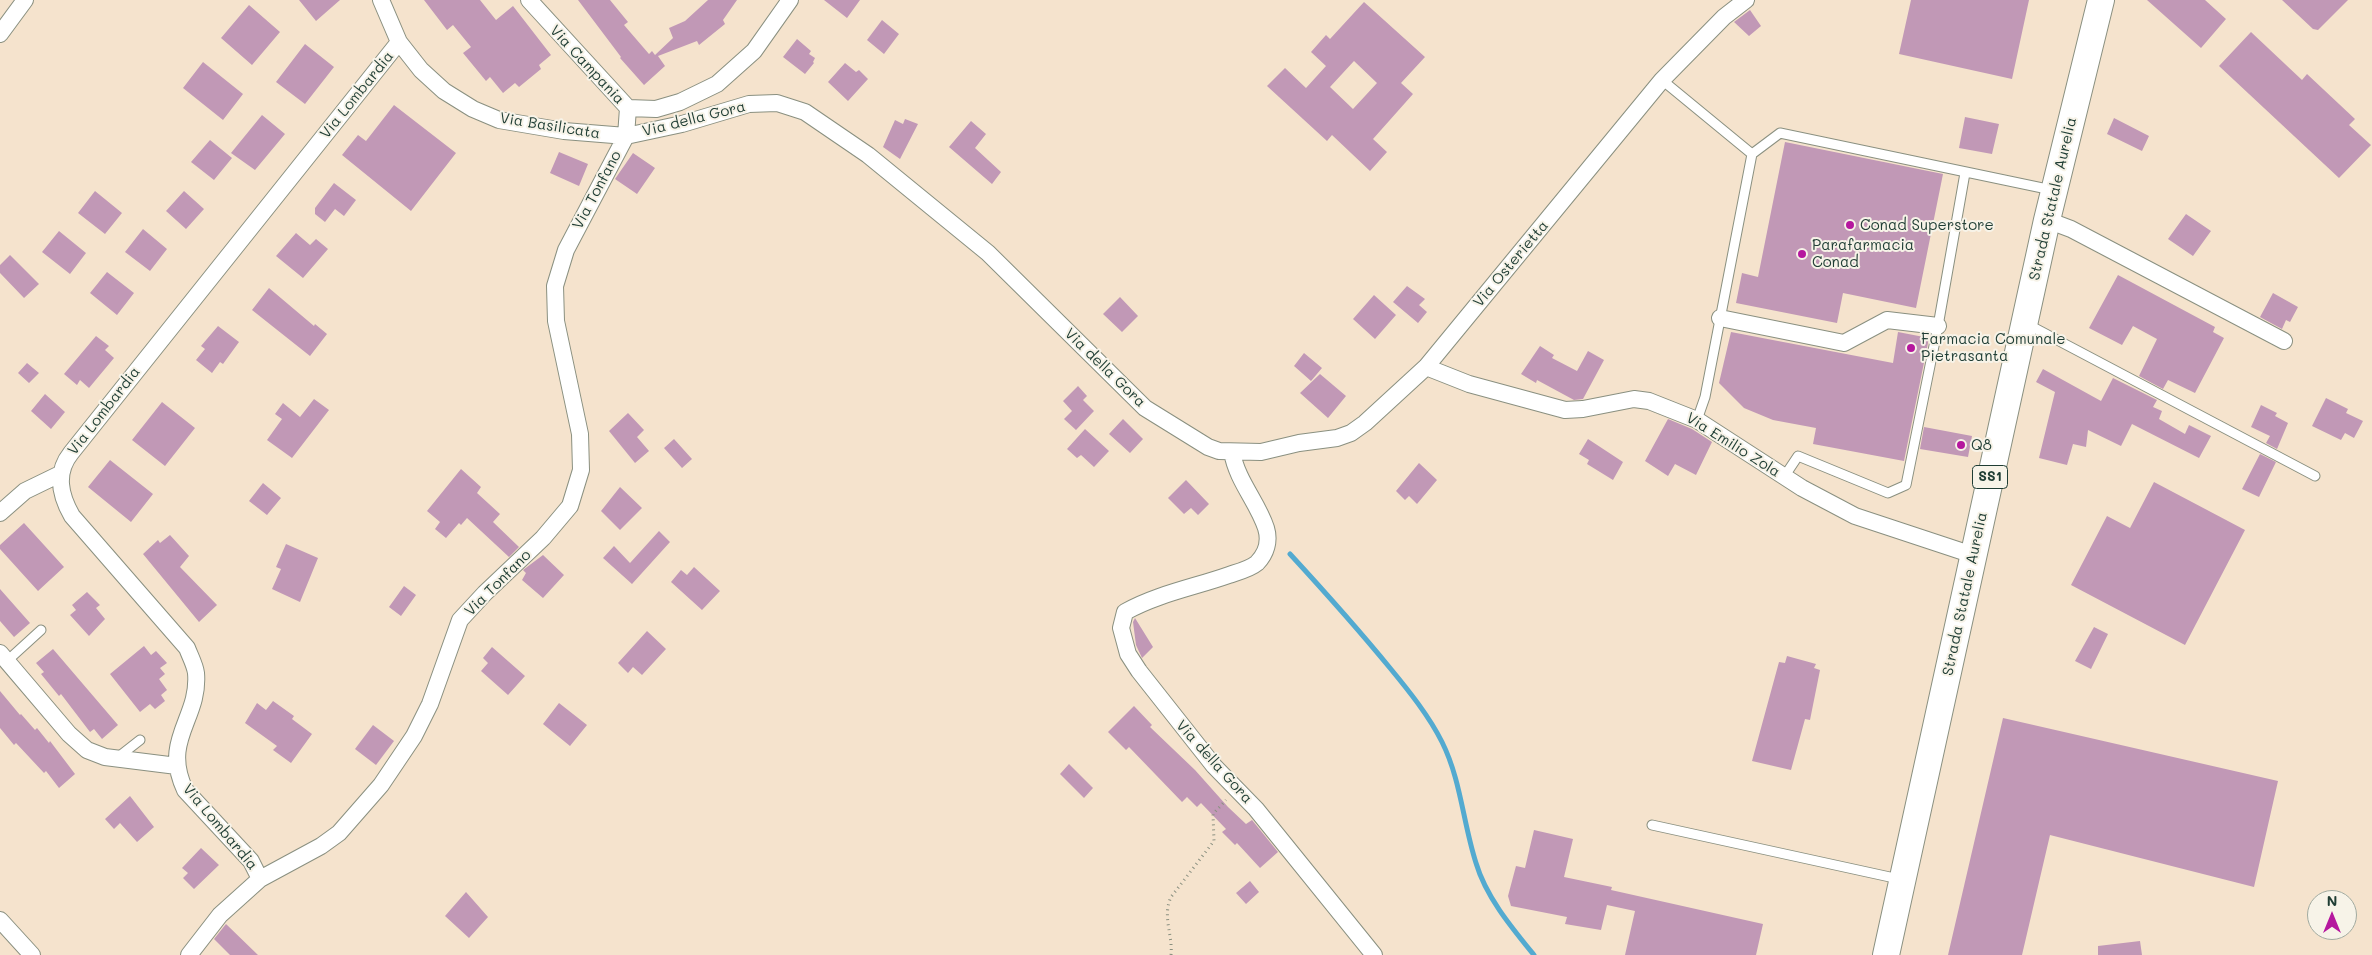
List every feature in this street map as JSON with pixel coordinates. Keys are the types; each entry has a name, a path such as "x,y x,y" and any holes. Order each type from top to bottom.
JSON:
{"main road":[{"name":"Strada Statale Aurelia","path":"1886,955 2047,220 2101,0"}],"street":[{"path":"0,34 25,0"},
{"name":"Via Basilicata","path":"381,0 399,42 421,70 444,91 473,109 499,120 564,131 626,136"},
{"name":"Via Campania","path":"529,0 628,108 626,136"},
{"path":"628,108 656,109 680,102 717,84 754,51 790,0"},
{"name":"Via Osterietta","path":"1232,452 1261,452 1299,443 1337,438 1351,433 1426,367 1662,80 1724,17 1746,0"},
{"name":"Via Lombardia","path":"260,879 251,861 185,790 177,766 176,753 196,688 196,672 187,648 72,516 65,503 60,474 71,453 399,42"},
{"path":"717,84 728,110"},
{"name":"Via della Gora","path":"626,136 682,124 749,104 777,103 805,112 868,155 988,254 1145,408 1208,447 1219,452 1232,452 1235,470 1266,528 1266,550 1256,564 1246,569 1201,585 1142,602 1125,612 1121,628 1128,654 1139,671 1214,766 1256,809 1374,955"},
{"name":"Via Tonfano","path":"189,955 220,915 260,879 321,846 339,833 381,785 414,736 430,704 460,620 485,593 543,538 570,506 582,470 580,434 556,321 555,286 566,250 626,136"},
{"path":"2047,220 2071,228 2284,341"},
{"path":"1720,318 1844,343 1887,320 1938,326"},
{"name":"Via Emilio Zola","path":"1426,367 1469,384 1565,410 1583,409 1634,399 1649,401 1697,420 1784,477 1855,516 1973,555"},
{"path":"0,513 25,492 60,474"},
{"path":"3,657 69,734 87,750 105,757 177,766"},
{"path":"0,920 32,955"}],"lane":[{"path":"1662,80 1752,154"},
{"path":"1697,420 1705,397 1752,154 1780,134 2055,190"},
{"path":"1784,477 1798,456 1888,493 1906,485 1938,326 1965,173"},
{"path":"2025,323 2315,476"},
{"path":"3,657 41,630"},
{"path":"117,758 140,740"},
{"path":"1652,826 1902,880"}],"path":[{"path":"1171,955 1172,944 1167,906 1214,841 1213,814 1238,790"}],"building":[{"path":"299,0 340,0 316,21"},
{"path":"424,0 480,0 496,20 513,6 551,55 539,65 541,69 519,87 515,83 503,93 490,77 486,81 463,53 471,47 453,25 447,30"},
{"path":"578,0 610,0 628,22 624,25 649,54 652,51 655,55 673,38 669,28 685,21 708,0 737,0 723,20 725,24 699,45 697,41 658,56 665,66 644,85 620,58"},
{"path":"824,0 860,0 847,18"},
{"path":"1911,0 2029,0 2012,79 1899,54"},
{"path":"2147,0 2205,0 2226,19 2201,48"},
{"path":"2282,0 2348,0 2318,30 2313,29"},
{"path":"1364,2 1425,57 1401,83 1413,94 1373,139 1387,152 1370,171 1332,135 1327,141 1267,86 1285,68 1306,88 1326,66 1311,52 1326,35 1330,39","holes":["1354,61 1377,83 1353,109 1330,87"]},
{"path":"249,5 280,32 252,65 221,38"},
{"path":"1750,10 1761,26 1749,36 1734,22"},
{"path":"882,20 899,34 884,54 867,40"},
{"path":"2251,32 2302,80 2307,74 2355,119 2349,125 2371,145 2339,178 2219,66"},
{"path":"797,39 811,51 809,54 815,58 814,63 805,74 783,57"},
{"path":"305,44 334,67 305,104 276,82"},
{"path":"203,62 243,94 223,120 183,88"},
{"path":"845,63 856,72 859,70 868,79 848,101 828,82"},
{"path":"394,105 456,153 411,211 342,155 358,135 366,141"},
{"path":"262,115 285,134 255,170 231,153"},
{"path":"1965,117 1999,124 1992,154 1959,148"},
{"path":"2114,118 2149,136 2142,151 2107,134"},
{"path":"905,119 918,124 900,159 883,147 895,120 903,124"},
{"path":"971,121 986,134 975,148 1001,172 992,184 949,147"},
{"path":"210,140 232,158 214,180 191,162"},
{"name":"Conad Superstore","path":"1785,142 1943,174 1916,308 1843,293 1837,323 1736,303 1742,273 1758,277"},
{"path":"559,152 588,164 579,186 550,173"},
{"path":"633,153 655,168 637,194 615,179"},
{"path":"334,183 356,200 344,216 335,209 325,222 315,214 315,208"},
{"path":"95,191 122,213 105,234 78,213"},
{"path":"184,191 204,209 186,229 166,211"},
{"path":"2186,214 2211,231 2193,256 2168,239"},
{"path":"143,229 167,249 150,271 125,252"},
{"path":"59,231 86,253 70,274 42,252"},
{"path":"296,233 310,245 316,239 328,249 303,278 276,256"},
{"path":"10,255 39,284 24,298 0,273 0,265"},
{"path":"107,272 134,293 117,315 90,293"},
{"path":"2118,275 2215,327 2213,332 2224,338 2195,393 2168,380 2163,389 2139,376 2157,339 2133,326 2122,345 2089,328"},
{"path":"1407,286 1425,299 1419,305 1427,312 1418,323 1393,302"},
{"path":"269,288 314,326 315,324 327,334 310,356 252,310"},
{"path":"2273,293 2298,307 2290,322 2286,320 2282,329 2260,317"},
{"path":"1374,295 1396,315 1375,339 1353,319"},
{"path":"1120,297 1138,316 1122,332 1103,314"},
{"path":"218,326 239,342 223,364 220,362 212,373 196,360 205,349 201,346"},
{"path":"1731,332 1893,363 1898,332 1929,338 1904,461 1813,444 1816,428 1773,420 1744,408 1719,383"},
{"path":"96,336 109,346 105,350 114,358 89,388 80,380 77,385 64,374"},
{"path":"1540,346 1554,355 1552,358 1577,371 1588,351 1604,360 1583,399 1574,400 1537,380 1536,383 1521,374"},
{"path":"1304,353 1322,368 1311,381 1294,366"},
{"path":"27,363 39,373 29,383 18,373"},
{"path":"2043,369 2101,401 2113,378 2157,400 2153,407 2162,411 2159,419 2185,434 2189,425 2211,436 2199,458 2132,424 2121,446 2088,430 2086,447 2073,444 2067,465 2039,458 2055,392 2036,382"},
{"path":"1320,374 1346,396 1328,418 1300,393"},
{"path":"1078,386 1087,396 1083,400 1094,411 1076,430 1064,419 1072,411 1063,401"},
{"path":"45,394 65,412 51,429 31,411"},
{"path":"2326,398 2348,409 2346,413 2363,421 2354,438 2345,433 2341,440 2312,426"},
{"path":"314,399 329,410 292,458 267,440 282,419 275,414 283,403 300,417"},
{"path":"162,402 195,428 165,466 132,440"},
{"path":"2261,405 2277,413 2275,416 2288,423 2277,449 2266,443 2270,436 2251,427"},
{"path":"628,413 644,430 637,437 649,451 635,463 609,431"},
{"path":"1123,419 1143,439 1130,453 1109,434"},
{"path":"1668,419 1692,429 1712,442 1696,475 1675,464 1668,476 1645,461"},
{"path":"1924,427 1972,436 1968,457 1920,449"},
{"path":"1085,429 1109,451 1094,467 1081,455 1077,458 1067,449"},
{"path":"674,439 692,459 682,468 664,448"},
{"path":"1588,439 1623,462 1613,480 1587,464 1589,460 1579,454"},
{"path":"2260,454 2276,462 2259,497 2242,489"},
{"path":"110,460 153,494 131,522 88,487"},
{"path":"1419,463 1437,480 1417,504 1409,496 1405,500 1396,491"},
{"path":"461,469 481,487 477,493 500,514 493,522 519,547 509,557 467,518 461,525 459,523 446,538 435,529 440,522 427,511"},
{"path":"1186,480 1209,504 1198,515 1191,508 1184,514 1168,498"},
{"path":"2154,482 2245,530 2185,645 2071,585 2107,516 2130,528"},
{"path":"263,483 281,498 267,515 249,501"},
{"path":"620,487 642,508 620,530 601,511"},
{"path":"24,523 64,567 38,591 0,549 0,545"},
{"path":"659,531 670,542 632,584 603,558 614,546 630,563"},
{"path":"170,535 189,556 180,567 217,605 199,622 143,554 158,540 160,543"},
{"path":"286,544 318,558 300,602 272,589 281,569 276,567"},
{"path":"543,555 564,575 543,598 522,580 526,573 523,570"},
{"path":"694,567 720,591 702,610 671,582 681,570 687,575"},
{"path":"404,586 416,595 401,616 389,607"},
{"path":"0,589 30,623 14,637 0,621"},
{"path":"87,592 100,605 96,608 105,619 89,636 70,615 76,610 72,605"},
{"path":"1135,618 1153,647 1142,658 1136,645 1133,622"},
{"path":"2094,627 2108,634 2091,669 2075,661"},
{"path":"647,631 666,649 642,675 633,667 628,673 618,663"},
{"path":"144,646 151,655 156,651 167,663 160,668 165,674 159,679 167,690 161,695 165,701 155,709 150,704 140,712 110,674"},
{"path":"492,647 525,676 508,695 481,671 488,663 483,658"},
{"path":"53,649 118,725 102,739 94,729 90,732 61,694 59,696 41,674 44,672 36,663"},
{"path":"1787,656 1816,664 1814,668 1820,670 1810,720 1805,719 1791,770 1752,761 1779,662 1785,663"},
{"path":"0,691 35,730 37,728 49,743 50,741 75,774 59,788 46,771 44,773 16,743 14,745 0,728"},
{"path":"273,701 294,716 292,719 312,734 291,763 273,750 277,746 245,723 257,703 266,710"},
{"path":"559,703 587,725 570,746 543,724"},
{"path":"1134,706 1152,725 1150,727 1195,770 1228,807 1246,824 1252,820 1278,852 1260,868 1237,843 1235,845 1222,832 1226,829 1201,803 1197,807 1187,797 1182,802 1129,747 1126,750 1108,732"},
{"path":"2003,718 2278,781 2254,887 2050,835 2022,955 1948,955"},
{"path":"373,725 394,741 376,765 355,749"},
{"path":"1069,764 1093,788 1084,798 1060,774"},
{"path":"130,796 154,827 137,842 120,823 114,829 105,819"},
{"path":"1534,830 1573,839 1564,877 1612,887 1611,890 1763,924 1756,955 1625,955 1635,911 1607,905 1601,930 1565,924 1567,917 1511,906 1508,896 1516,866 1525,868"},
{"path":"201,848 219,865 194,889 183,878 188,873 182,868"},
{"path":"1250,881 1259,892 1246,904 1236,893"},
{"path":"466,892 488,917 469,938 445,916"},
{"path":"226,924 258,955 230,955 214,939"},
{"path":"2140,941 2142,955 2098,955 2098,946"}],"waterway":[{"path":"1290,554 1378,653 1431,723 1442,742 1454,771 1480,876 1500,912 1534,955"}],"place":[{"name":"Conad Superstore","path":"1850,225"},
{"name":"Parafarmacia Conad","path":"1802,254"},
{"name":"Farmacia Comunale Pietrasanta","path":"1911,348"},
{"name":"Q8","path":"1961,445"}]}
